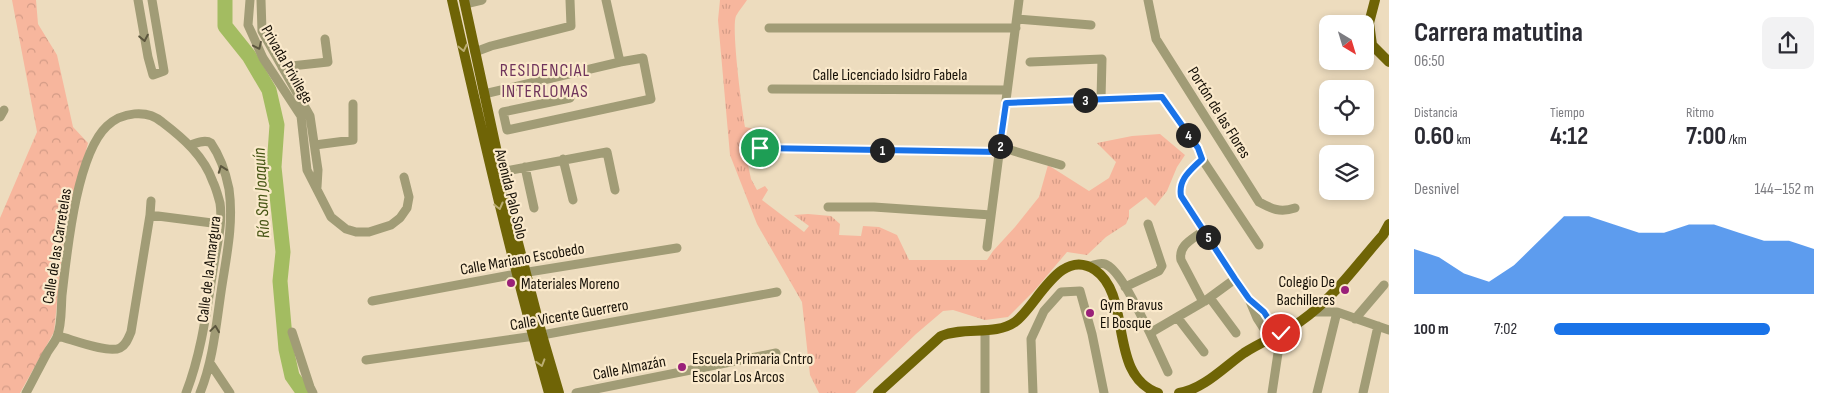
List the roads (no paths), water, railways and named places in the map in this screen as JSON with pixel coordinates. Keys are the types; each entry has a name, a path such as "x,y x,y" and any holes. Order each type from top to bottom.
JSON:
{"main road":[{"name":"Avenida Palo Solo","path":"452,0 537,336 549,393"},
{"path":"1376,0 1368,23 1372,45 1389,62"},
{"name":"Avenida Palo Solo","path":"464,2 491,127 496,173"},
{"path":"1179,393 1186,392 1206,382 1246,352 1312,312 1332,294 1382,235 1389,224"},
{"path":"878,393 942,336 953,331 1004,328 1014,322 1054,276 1078,263 1090,266 1105,281 1115,301 1127,361 1135,375 1144,384 1158,393"},
{"name":"Avenida Palo Solo","path":"537,336 559,393"}],"street":[{"path":"138,0 153,75 164,71 152,0"},
{"name":"Privada Privilege","path":"250,0 248,25 264,58 301,116 307,170 331,217 356,232 369,232 391,225 400,218 407,208 409,197 404,177"},
{"name":"Privada Privilege","path":"261,0 262,31 310,116 318,170 316,187"},
{"path":"464,2 482,0"},
{"path":"475,52 491,46 571,26 570,0"},
{"path":"606,0 620,62"},
{"path":"987,247 1019,0"},
{"name":"Portón de las Flores","path":"1148,0 1156,39 1259,202 1274,210 1285,212 1295,208"},
{"name":"Privada Privilege","path":"248,14 255,18 261,15"},
{"path":"770,28 1016,23 1091,25"},
{"path":"282,67 328,62 325,39"},
{"path":"484,94 643,58 651,99 507,130 503,112 570,98"},
{"path":"1030,62 1102,59 1101,100"},
{"name":"Calle Licenciado Isidro Fabela","path":"772,89 1007,90"},
{"path":"1006,103 1162,97 1198,148 1202,159 1259,245"},
{"path":"315,145 354,140 353,104"},
{"name":"Calle de las Carretelas","path":"26,393 58,336 69,234 86,163 96,138 108,125 122,117 136,113 148,113 158,118"},
{"name":"Calle de la Amargura","path":"158,118 190,146 206,165 220,204 220,224 199,351 195,369 186,393"},
{"path":"491,127 505,123"},
{"name":"Calle de la Amargura","path":"190,146 202,141 211,143 223,169 228,188 230,228 210,363 200,393"},
{"path":"760,148 999,149 1061,165"},
{"path":"496,173 607,152 615,190"},
{"path":"564,159 572,200"},
{"path":"1202,159 1182,181 1181,196 1249,299 1264,312 1276,335 1272,393"},
{"path":"525,166 534,208"},
{"path":"58,336 111,350 120,348 127,342 131,332 151,200"},
{"path":"828,207 874,206 991,215"},
{"path":"150,215 220,224"},
{"path":"1125,287 1159,271 1162,266 1148,224"},
{"path":"1203,231 1184,246 1180,255 1181,260 1206,300 1236,333"},
{"name":"Calle Mariano Escobedo","path":"372,301 520,273 677,248"},
{"path":"1090,266 1100,263 1105,264 1116,273 1150,334 1168,372"},
{"path":"1150,334 1206,300 1235,279"},
{"path":"1355,319 1384,285"},
{"path":"1033,393 1031,340 1044,311 1061,292 1080,291 1092,334 1104,393"},
{"name":"Calle Vicente Guerrero","path":"366,360 537,336 777,292"},
{"path":"1312,312 1337,312 1389,330"},
{"path":"1318,393 1337,312"},
{"path":"1177,317 1204,352"},
{"path":"1363,393 1378,326"},
{"path":"985,330 985,393"},
{"path":"292,332 310,387 314,393"},
{"name":"Calle Almazán","path":"576,393 776,353"},
{"path":"210,363 230,393"}],"waterway":[{"name":"Río San Joaquín","path":"225,0 225,26 249,56 269,90 277,125 274,167 283,252 280,281 286,349 292,376 304,393"}],"place":[{"name":"Materiales Moreno","path":"511,283"},
{"name":"Colegio De Bachilleres","path":"1345,290"},
{"name":"Gym Bravus El Bosque","path":"1090,313"},
{"name":"Escuela Primaria Cntro Escolar Los Arcos","path":"682,367"}],"district":[{"name":"RESIDENCIAL INTERLOMAS","path":"545,80"}]}
